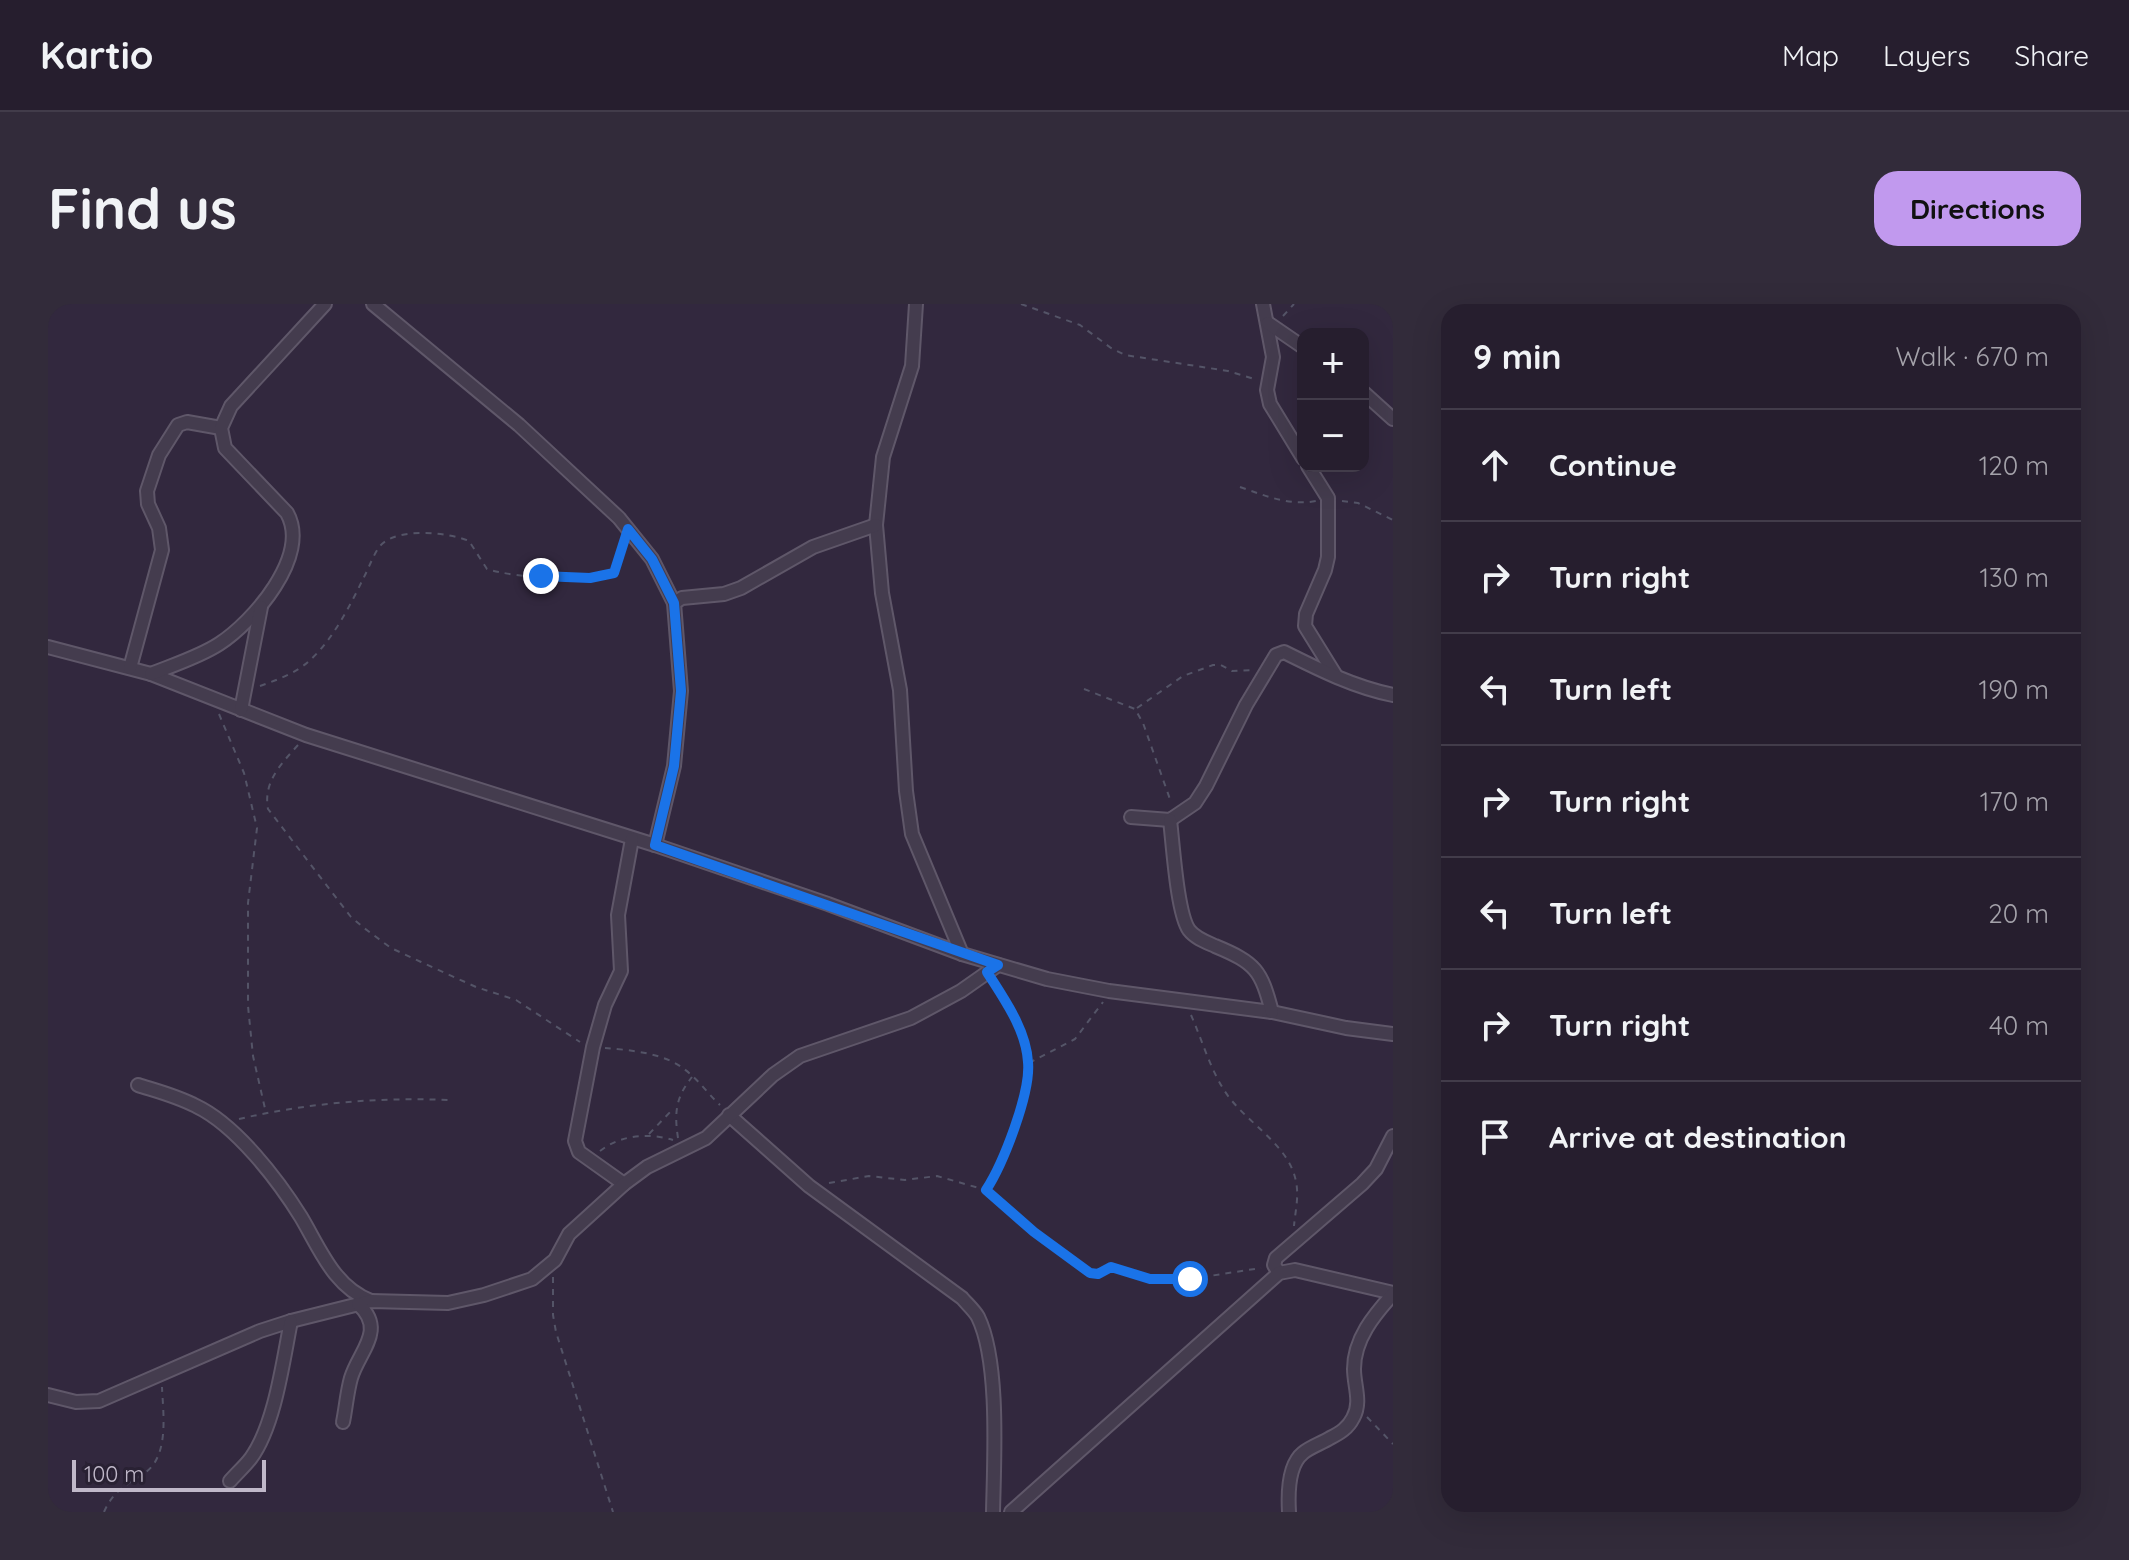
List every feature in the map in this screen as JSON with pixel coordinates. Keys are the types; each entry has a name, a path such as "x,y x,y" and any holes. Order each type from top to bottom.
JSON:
{"street":[{"path":"151,674 217,646 239,629 261,607 291,555 294,535 287,513 225,448 221,428 231,406 325,304"},
{"path":"373,304 519,425 628,529 652,559 674,603 681,691 674,766 655,845"},
{"path":"916,304 912,366 883,457 876,525 882,593 900,690 906,791 912,834 962,954"},
{"path":"1263,304 1271,324 1273,357 1267,390 1270,404 1297,448"},
{"path":"1271,324 1297,343"},
{"path":"1369,397 1393,419"},
{"path":"130,668 162,550 159,528 148,504 151,476 159,455 178,425 187,422 221,428"},
{"path":"1312,472 1328,498 1328,557 1306,614 1305,626 1338,678"},
{"path":"674,603 682,598 724,594 741,588 813,547 876,525"},
{"path":"241,710 261,607"},
{"path":"48,647 151,674 306,735 655,845 828,904 993,968 1109,991 1272,1012 1393,1035"},
{"path":"1131,817 1174,819 1195,803 1276,655 1284,652 1338,678 1393,695"},
{"path":"1174,819 1183,914 1189,930 1200,940 1233,953 1257,971 1264,980 1272,1012"},
{"path":"624,1184 588,1160 579,1152 575,1141 593,1047 605,1005 621,971 618,915 632,839"},
{"path":"48,1395 88,1404 260,1331 291,1321 364,1302 448,1303 532,1279 555,1260 569,1234 624,1184 647,1167 706,1138 773,1075 800,1056 911,1018 961,991 993,968"},
{"path":"138,1085 198,1107 222,1122 277,1183 324,1257 349,1290 364,1302 371,1337 352,1376 343,1422"},
{"path":"729,1115 809,1186 962,1298 977,1315 984,1335 992,1382 993,1512"},
{"path":"1276,1269 1276,1258 1376,1169 1393,1136"},
{"path":"1011,1512 1276,1269 1295,1270 1393,1293 1371,1318 1356,1351 1354,1368 1358,1407 1352,1421 1341,1433 1302,1453 1295,1462 1288,1495 1289,1512"},
{"path":"230,1481 252,1457 262,1438 279,1382 291,1321"}],"path":[{"path":"1021,304 1080,325 1125,355 1242,374 1267,390"},
{"path":"1271,324 1294,304"},
{"path":"244,692 285,677 309,661 345,610 382,544 394,538 449,535 469,541 487,569 515,576 590,578 614,573 628,529"},
{"path":"1135,709 1183,676 1213,665 1221,665 1232,671 1252,670 1272,661"},
{"path":"1084,689 1135,709 1143,723 1174,819"},
{"path":"212,698 244,773 257,828 248,903 248,1006 253,1056 266,1113"},
{"path":"306,735 274,773 266,799 268,809 351,917 391,948 476,987 516,1000 577,1041 593,1047 626,1049 671,1061 693,1076 729,1115"},
{"path":"986,1190 1014,1126 1029,1063 1019,1027 993,968"},
{"path":"1029,1063 1075,1039 1096,1014 1109,991"},
{"path":"1184,999 1224,1090 1253,1124 1285,1153 1295,1172 1298,1192 1291,1244"},
{"path":"588,1160 609,1144 649,1134 678,1142 675,1107 681,1090 693,1076"},
{"path":"222,1122 266,1113 383,1098 450,1100"},
{"path":"649,1134 675,1107"},
{"path":"809,1186 869,1176 905,1180 937,1176 986,1190 1034,1232 1094,1274 1111,1267 1150,1279 1190,1279 1276,1269"},
{"path":"555,1260 553,1315 556,1332 613,1512"},
{"path":"104,1512 111,1497 130,1480 145,1474 159,1452 163,1423 161,1373"},
{"path":"1358,1407 1393,1444"},
{"path":"1382,1509 1393,1509"}],"route":[{"path":"541,576 590,578 614,573 628,529 652,559 674,603 681,691 674,766 655,845 998,965 987,972 1019,1027 1029,1063 1014,1126 986,1190 1034,1232 1090,1273 1098,1274 1111,1267 1150,1279 1190,1279"}]}
